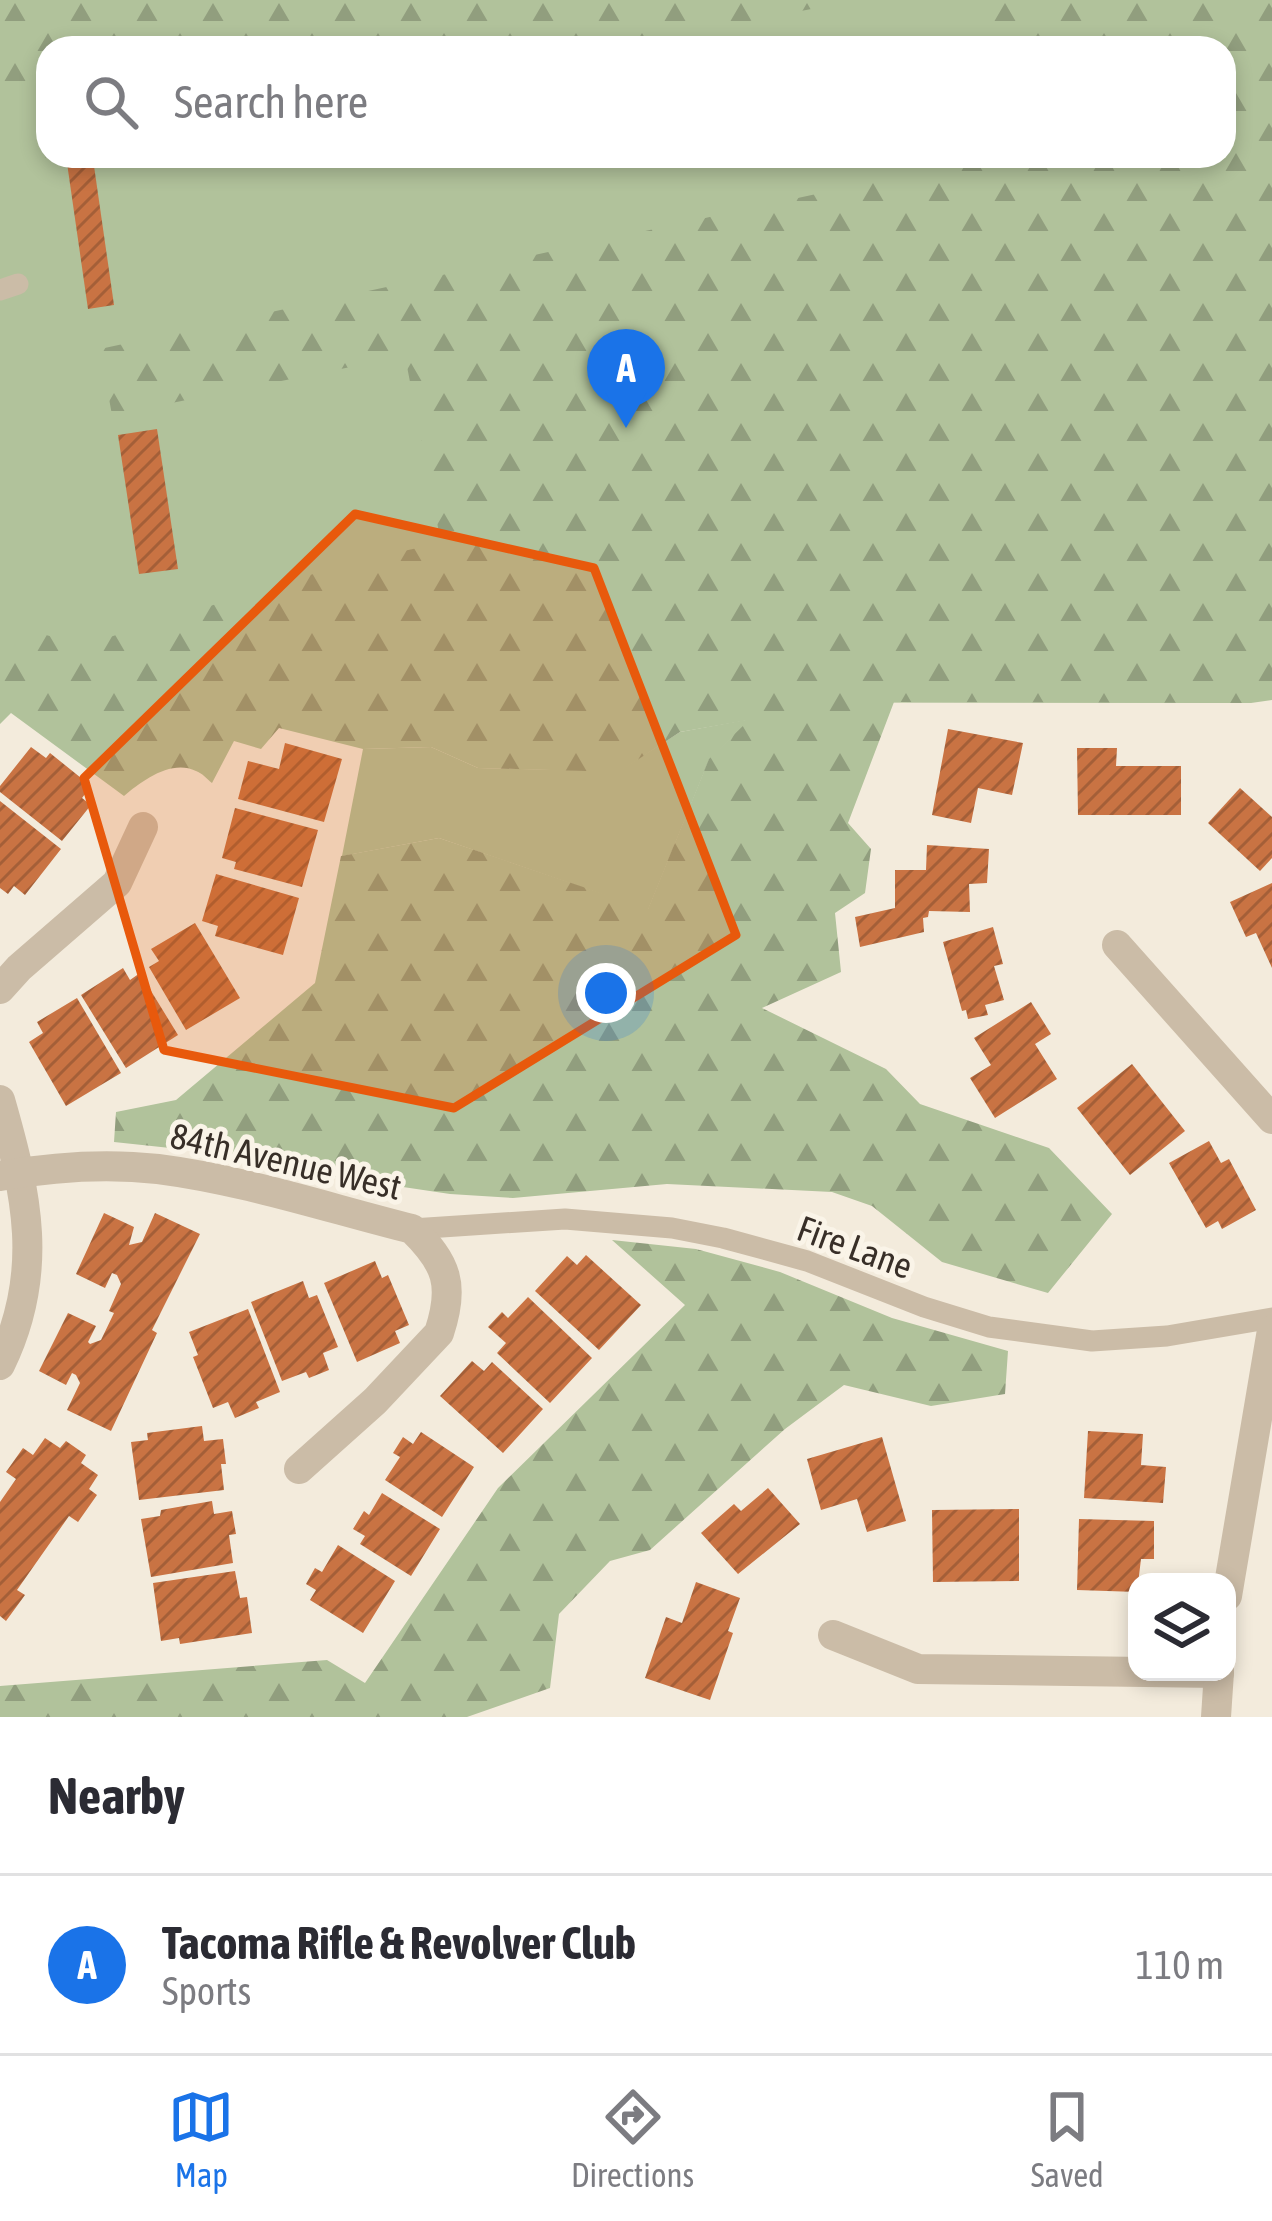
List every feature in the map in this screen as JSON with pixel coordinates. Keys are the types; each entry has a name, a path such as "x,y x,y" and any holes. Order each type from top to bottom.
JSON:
{"street":[{"path":"0,989 117,883 143,826"},
{"path":"1117,945 1272,1119"},
{"path":"0,1100 10,1174 29,1224 28,1276 10,1346 0,1365"},
{"name":"84th Avenue West","path":"10,1174 48,1168 157,1169 229,1182 412,1229"},
{"path":"299,1469 375,1401 439,1333 446,1302 442,1262 412,1229"},
{"path":"1231,1573 1272,1330"},
{"path":"833,1635 918,1669 1128,1672"},
{"path":"1216,1717 1218,1681"}],"lane":[{"name":"Fire Lane","path":"412,1229 565,1219 672,1228 807,1261 989,1327 1092,1341 1167,1336 1272,1318"}],"highlighted area":[{"path":"355,514 594,568 736,935 454,1108 164,1050 84,778"}],"green space":[{"path":"0,0 1254,0 1251,703 0,702"},
{"path":"0,0 858,0 672,36 36,36 36,160 22,121 0,115"},
{"path":"976,0 1272,0 1272,700 894,702 848,823 871,849 865,893 835,913 841,972 762,1008 886,1069 920,1104 1049,1148 1112,1214 1048,1293 942,1262 872,1206 832,1192 667,1184 513,1198 450,1194 217,1153 114,1142 116,1112 176,1100 315,983 341,856 439,838 648,909 709,759 749,720 680,732 619,772 478,768 431,747 363,749 279,728 261,749 234,741 212,783 198,772 177,768 148,778 124,796 11,713 0,724 0,623 84,645 352,562 441,543 405,356 112,415 100,349 937,168 1236,168 1236,36 981,36"},
{"path":"751,719 709,760 648,910 439,838 342,856 363,749 431,747 478,768 619,771 680,732"},
{"path":"612,1240 696,1249 780,1272 892,1318 1008,1351 1005,1394 931,1406 844,1385 785,1429 650,1550 610,1561 559,1614 550,1688 467,1717 0,1717 0,1686 327,1660 365,1683 498,1488 685,1305"}],"building":[{"path":"68,168 94,168 114,305 88,309"},
{"path":"157,429 178,569 139,574 118,435"},
{"path":"948,729 1023,743 1012,795 978,788 971,823 932,815"},
{"path":"285,743 342,759 324,822 238,799 248,761 279,769"},
{"path":"31,747 46,758 50,753 91,786 82,798 91,805 62,841 0,792"},
{"path":"1077,748 1117,748 1116,766 1181,766 1181,815 1078,815"},
{"path":"1240,788 1272,817 1272,858 1260,871 1208,823"},
{"path":"0,801 61,849 25,895 14,886 8,894 0,888"},
{"path":"235,808 318,830 302,887 234,869 236,862 222,858"},
{"path":"927,845 989,849 987,883 969,884 970,912 929,911 923,918 924,932 860,947 855,917 895,908 895,870 926,870"},
{"path":"216,874 299,898 283,955 215,936 218,926 202,921"},
{"path":"1272,883 1272,968 1256,933 1246,937 1230,902"},
{"path":"195,923 240,998 186,1030 149,967 159,961 151,949"},
{"path":"993,927 1003,964 994,966 1004,1000 985,1005 988,1015 968,1019 943,942"},
{"path":"123,968 130,980 140,973 178,1035 126,1068 81,995"},
{"path":"77,998 121,1073 66,1106 29,1042 43,1033 37,1022"},
{"path":"1031,1002 1051,1034 1035,1044 1057,1079 995,1118 970,1078 991,1065 974,1038"},
{"path":"1132,1064 1185,1131 1130,1175 1077,1108"},
{"path":"1209,1141 1221,1163 1229,1159 1256,1210 1222,1229 1218,1221 1206,1228 1169,1163"},
{"path":"104,1213 134,1227 129,1245 142,1242 155,1213 200,1234 152,1330 157,1333 111,1431 67,1410 80,1383 76,1375 72,1373 66,1385 39,1371 68,1313 96,1326 90,1344 101,1340 114,1313 109,1311 121,1284 117,1275 112,1273 105,1288 76,1274"},
{"path":"586,1255 641,1305 599,1350 535,1291 567,1256 577,1265"},
{"path":"375,1261 382,1278 388,1275 409,1325 395,1331 400,1343 357,1362 324,1283"},
{"path":"303,1281 309,1298 317,1295 338,1347 323,1353 329,1370 282,1381 251,1302"},
{"path":"528,1297 592,1358 550,1403 497,1353 506,1343 488,1327 502,1312 508,1318"},
{"path":"248,1309 280,1392 235,1418 228,1402 213,1408 193,1357 198,1355 189,1332"},
{"path":"472,1361 484,1371 492,1362 543,1409 503,1453 440,1396"},
{"path":"202,1426 204,1441 223,1439 224,1490 139,1500 131,1442 148,1440 147,1433"},
{"path":"1088,1431 1143,1434 1141,1465 1166,1467 1163,1503 1084,1498"},
{"path":"421,1432 474,1467 442,1517 385,1480 400,1457 393,1453 403,1437 413,1444"},
{"path":"882,1437 906,1521 867,1532 857,1499 821,1510 807,1459"},
{"path":"45,1438 60,1448 66,1441 86,1455 81,1463 98,1475 89,1489 97,1495 78,1522 69,1516 17,1590 25,1595 6,1621 0,1616 0,1502 16,1479 6,1472 23,1448 33,1455"},
{"path":"768,1488 800,1524 738,1574 701,1533 734,1504 741,1511"},
{"path":"382,1493 440,1529 411,1576 360,1544 365,1536 353,1529 364,1511 369,1515"},
{"path":"212,1501 214,1514 232,1511 233,1563 151,1577 141,1519 160,1516 161,1510"},
{"path":"1019,1509 1019,1581 933,1582 932,1510"},
{"path":"1079,1519 1154,1521 1154,1559 1141,1559 1139,1573 1128,1573 1128,1592 1077,1590"},
{"path":"338,1545 395,1581 363,1633 310,1600 316,1590 306,1584 315,1568 322,1572"},
{"path":"235,1571 240,1598 247,1597 252,1633 180,1644 179,1638 161,1641 153,1583"},
{"path":"696,1582 740,1598 710,1700 645,1678 666,1617 682,1623"}],"place":[{"name":"Tacoma Rifle & Revolver Club","path":"626,428"}]}
